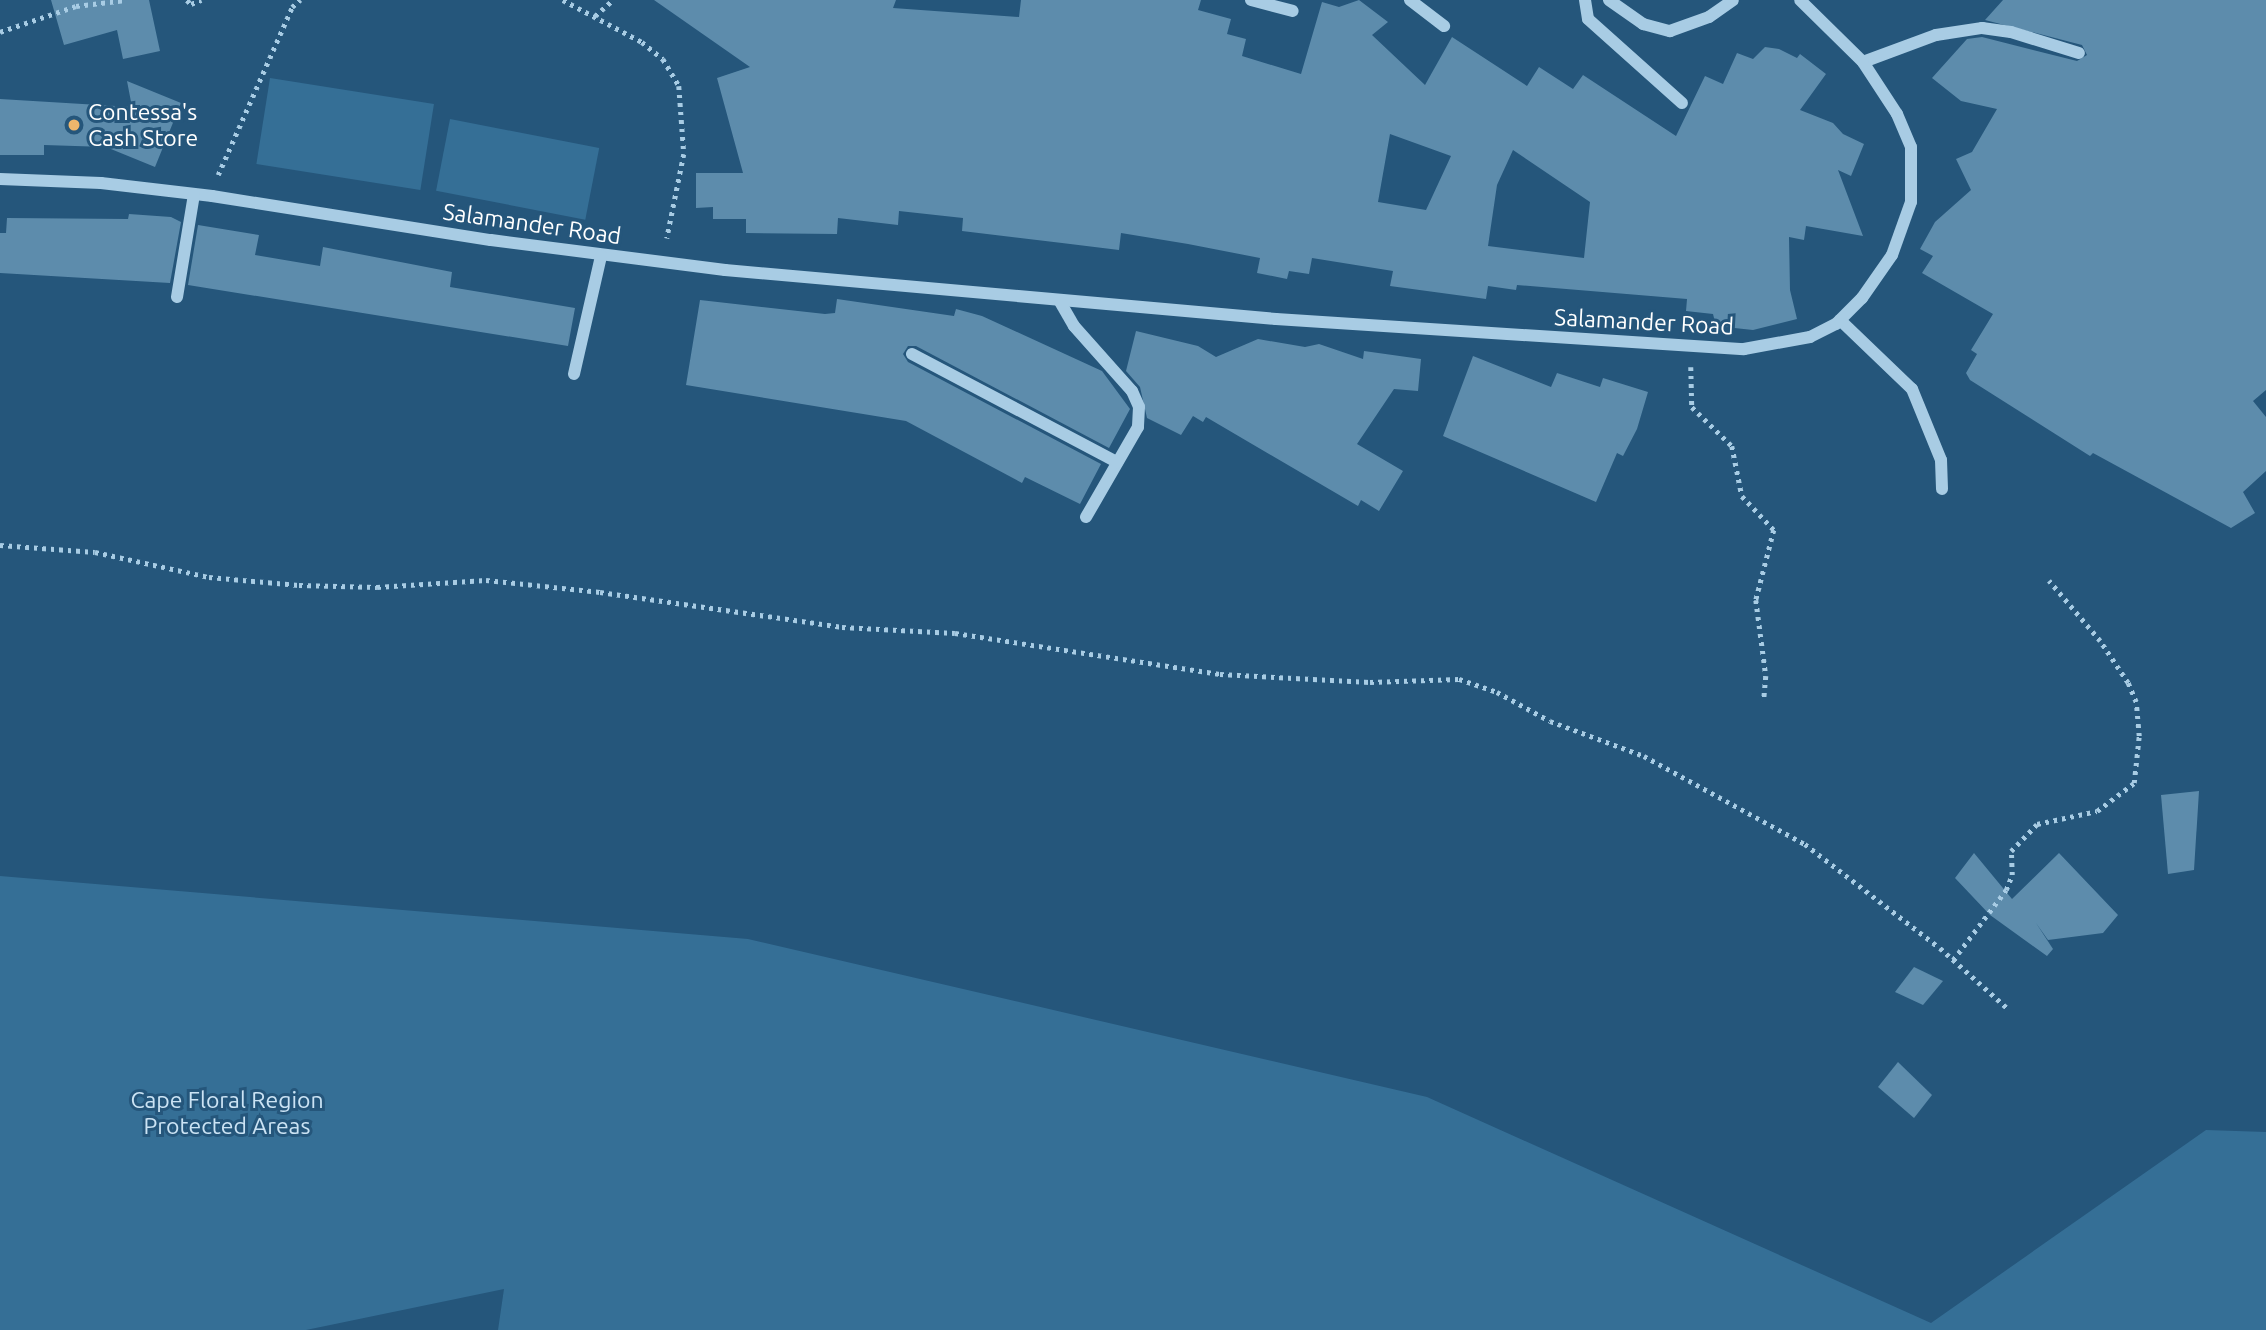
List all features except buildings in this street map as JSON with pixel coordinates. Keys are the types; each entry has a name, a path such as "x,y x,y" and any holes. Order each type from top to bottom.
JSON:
{"street":[{"path":"1251,0 1293,11"},
{"path":"1410,0 1444,26"},
{"path":"1585,0 1588,19 1682,103"},
{"path":"1609,0 1643,24 1670,31 1709,18 1733,0"},
{"name":"Salamander Road","path":"0,179 101,183 194,194 601,256 1059,300 1690,349 1784,344 1810,337 1840,320 1862,298 1892,256 1907,220 1915,178 1911,147 1879,83 1863,62 1800,0"},
{"path":"1863,62 1936,35 1982,28 2011,32 2079,53"},
{"path":"177,297 194,194"},
{"path":"574,374 601,256"},
{"path":"1059,300 1064,313 1137,401 1138,427 1086,517"},
{"path":"1840,320 1912,389 1941,460 1942,489"},
{"path":"912,354 1117,463"}],"path":[{"path":"0,32 76,6 126,0"},
{"path":"187,0 201,0"},
{"path":"219,169 293,2 300,0"},
{"path":"563,0 642,42 663,60 679,86 684,154 666,239"},
{"path":"595,16 613,0"},
{"path":"1690,349 1692,407 1732,446 1742,496 1774,530 1756,600 1766,676 1764,702"},
{"path":"0,545 95,552 209,577 299,585 377,587 486,580 600,592 842,627 955,633 1220,674 1370,682 1459,678 1497,692 1550,722 1644,756 1794,838 1953,960 2007,1008"},
{"path":"1953,960 2006,890 2012,875 2011,851 2037,824 2097,810 2134,783 2139,736 2136,702 2128,683 2100,641 2049,581"}],"green space":[{"path":"270,78 434,104 420,190 256,164"},
{"path":"450,119 599,148 585,220 436,191"},
{"name":"Cape Floral Region Protected Areas","path":"0,876 748,939 1427,1097 1931,1323 2206,1130 2266,1132 2266,1330 498,1330 504,1289 306,1330 0,1330"}],"place":[{"name":"Contessa's Cash Store","path":"74,125"}]}
